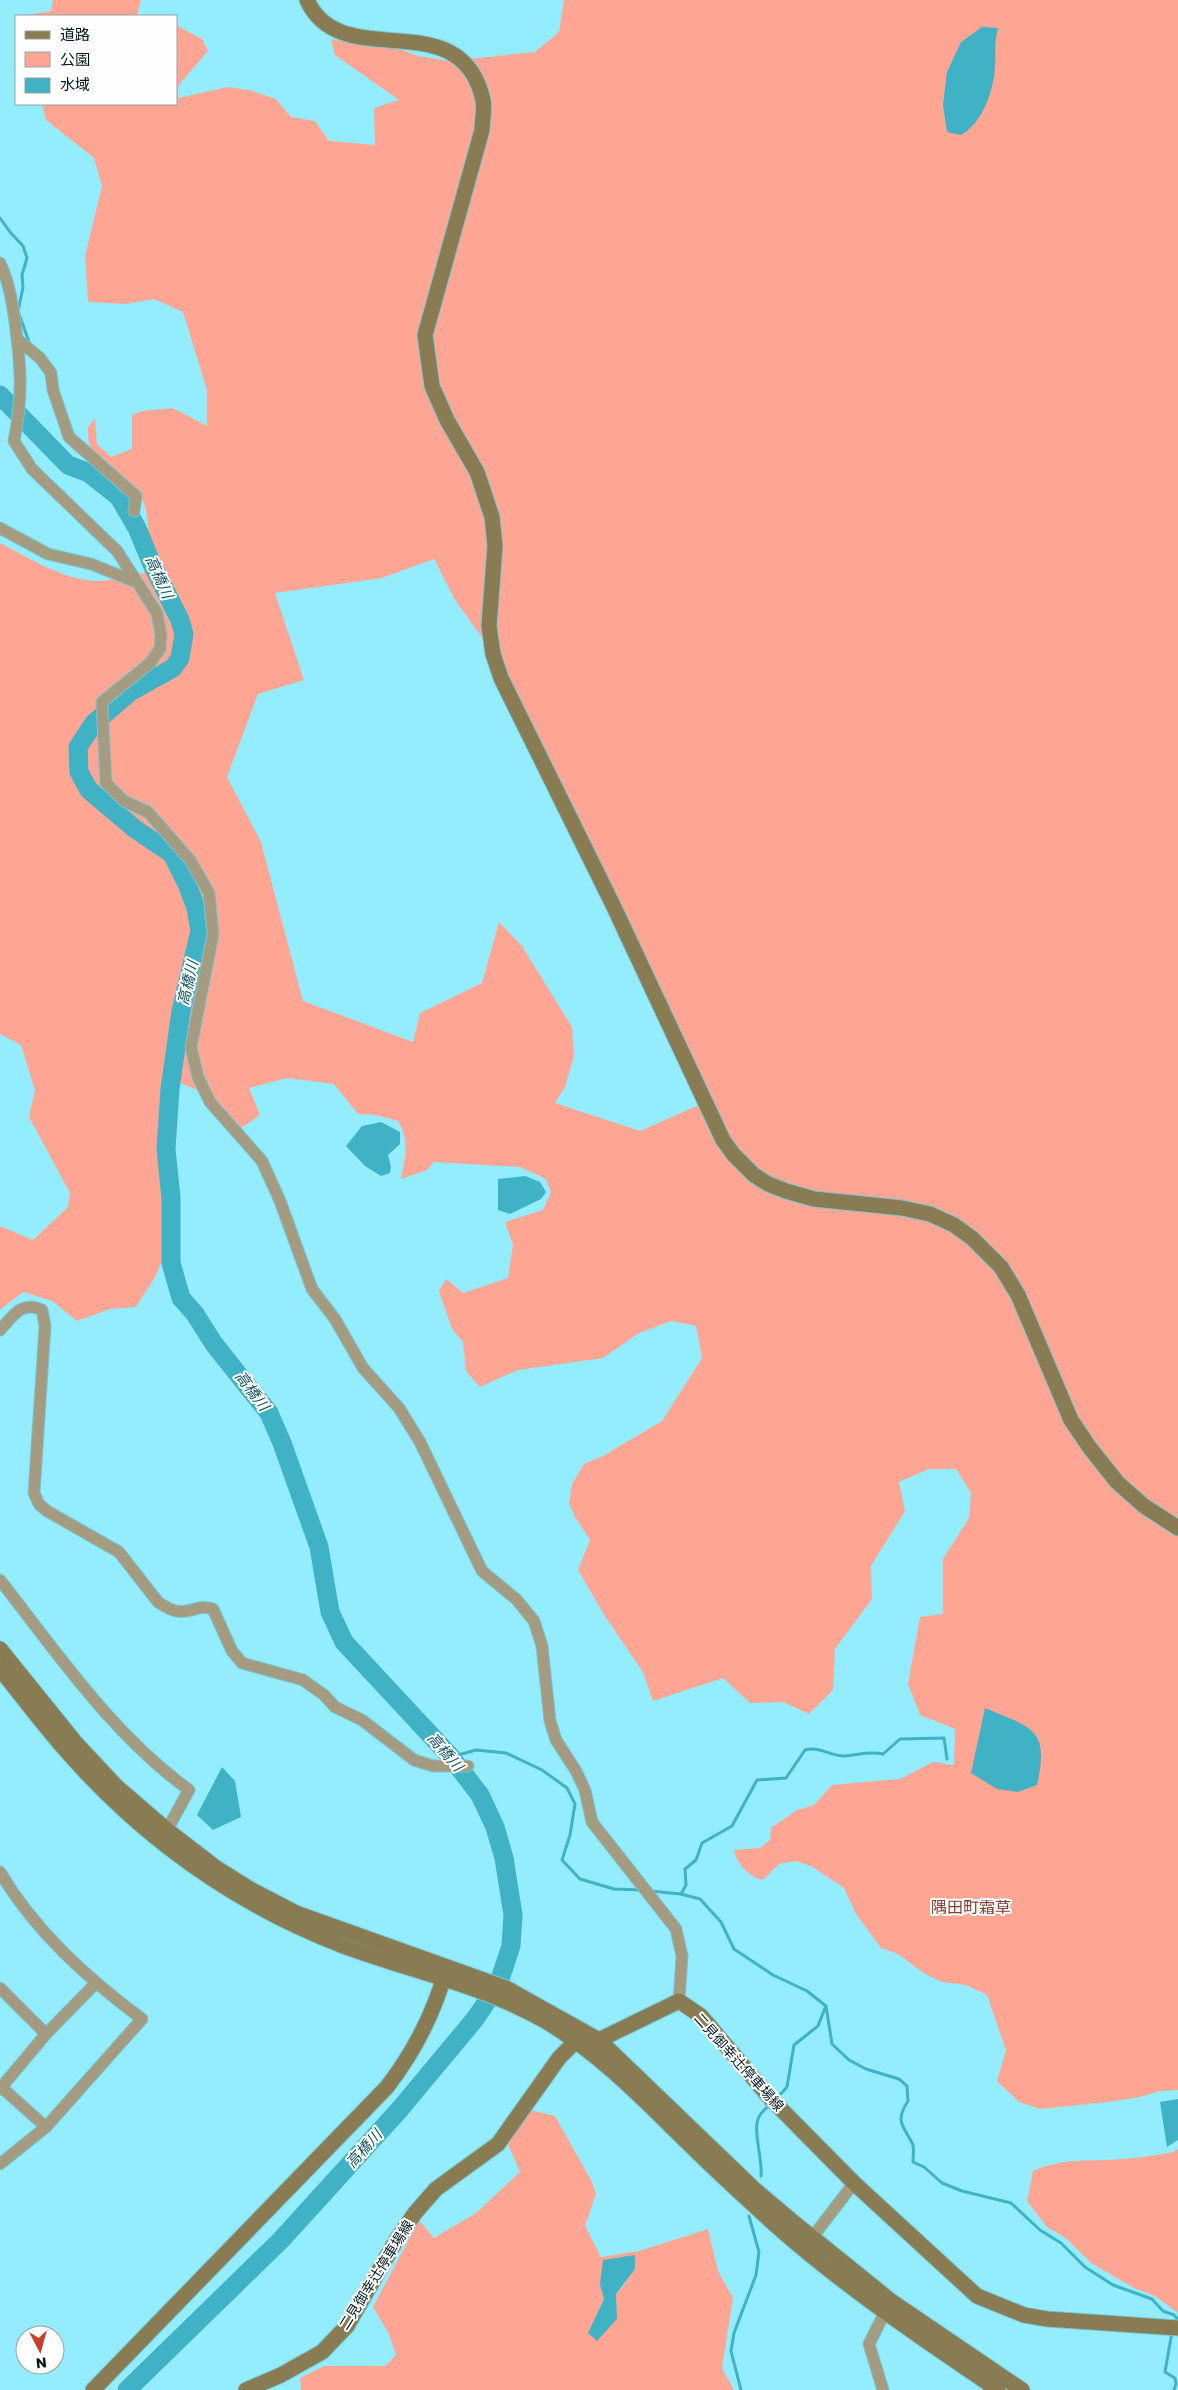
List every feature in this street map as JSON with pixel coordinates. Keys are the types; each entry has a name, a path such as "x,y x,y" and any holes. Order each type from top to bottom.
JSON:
{"street":[{"path":"308,0 312,10 329,26 352,34 436,41 451,48 474,74 484,101 482,130 425,335 432,386 447,420 477,472 492,517 495,546 489,626 493,654 501,678 613,905 723,1140 754,1175 768,1184 814,1199 902,1208 930,1214 972,1238 1001,1266 1018,1295 1071,1420 1090,1448 1117,1482 1144,1506 1178,1528"},
{"path":"0,263 6,276 21,372 20,409 14,441 32,469 117,551 157,613 161,635 160,649 150,663 102,702 102,736 106,783 124,801 148,812 190,860 209,893 213,934 191,1047 198,1077 210,1102 262,1161 280,1201 312,1289 335,1319 363,1368 399,1408 420,1442 482,1571 517,1600 534,1621 542,1646 547,1703 556,1740 576,1771 585,1790 592,1822 676,1930 682,1956 679,2001 599,2040 575,2042"},
{"path":"17,339 40,358 51,373 54,390 69,438 136,496 137,502 134,511"},
{"path":"0,528 48,554 91,564 136,582"},
{"path":"0,1330 20,1308 28,1306 42,1310 45,1326 34,1493 39,1504 47,1511 119,1552 158,1602 167,1608 178,1613 188,1613 207,1607 213,1609 232,1652 242,1663 303,1680 324,1694 335,1707 362,1720 414,1760 432,1766 468,1766"},
{"path":"0,1580 113,1722 164,1772 188,1790 167,1830"},
{"path":"0,1649 75,1742 117,1787 167,1830 222,1872 250,1889 296,1912 503,1994 599,2040 808,2243"},
{"path":"0,1669 62,1747 101,1788 159,1840 202,1873 245,1900 288,1922 342,1945 446,1972"},
{"path":"0,1872 13,1894 40,1926 95,1984 142,2019 46,2127 0,2164"},
{"path":"0,1895 13,1894"},
{"path":"93,2390 387,2087 413,2050 430,2016 446,1972"},
{"path":"46,2127 1,2087 46,2034 95,1984"},
{"path":"0,1988 46,2034"},
{"path":"503,1994 605,2062 734,2186 998,2390"},
{"name":"二見御幸辻停車場線","path":"679,2001 701,2016 774,2102 854,2182 977,2296 1024,2315 1047,2319 1173,2327"},
{"name":"二見御幸辻停車場線","path":"246,2390 281,2375 322,2352 347,2326 397,2240 415,2213 436,2190 498,2144 554,2066 575,2042"},
{"path":"808,2243 854,2182"},
{"path":"883,2390 868,2344 888,2306"},
{"path":"888,2306 1022,2390"}],"green space":[{"path":"53,0 141,0 137,15 29,15 51,11"},
{"path":"564,0 1178,0 1178,2090 1160,2091 1140,2097 1108,2102 1040,2109 1019,2102 997,2081 1006,2050 987,1995 966,1985 942,1982 925,1974 898,1954 881,1948 856,1914 844,1888 811,1866 796,1861 779,1864 763,1880 748,1873 741,1865 734,1850 760,1848 770,1840 771,1828 797,1810 814,1805 832,1785 900,1779 933,1762 954,1765 955,1729 920,1715 908,1684 920,1617 943,1614 943,1559 969,1518 971,1493 956,1469 929,1469 899,1482 905,1511 871,1566 872,1599 835,1649 833,1690 809,1714 783,1702 750,1703 723,1678 653,1701 643,1672 606,1618 578,1570 590,1540 575,1517 569,1503 572,1484 584,1464 603,1456 662,1421 702,1358 696,1326 671,1321 639,1333 603,1358 518,1370 480,1387 466,1371 463,1342 452,1329 439,1291 446,1279 463,1293 508,1278 513,1245 505,1222 543,1210 551,1192 546,1179 520,1167 434,1162 427,1170 401,1179 405,1156 405,1142 402,1128 398,1121 376,1115 358,1114 334,1084 287,1078 249,1088 260,1115 241,1128 215,1098 178,1082 173,1147 178,1225 154,1279 136,1307 110,1309 77,1321 52,1301 23,1292 0,1310 0,1226 33,1240 68,1207 70,1193 29,1117 35,1090 21,1045 0,1034 0,543 57,572 81,579 106,580 144,573 148,525 142,499 130,484 95,454 89,444 88,427 95,418 97,444 111,457 132,449 132,415 142,411 173,408 207,426 207,390 183,312 154,299 126,304 88,302 85,256 102,186 94,158 46,120 42,105 178,105 178,98 228,87 249,90 276,99 291,117 315,121 329,141 375,145 374,108 399,100 335,55 331,39 354,44 391,46 418,56 450,61 535,52 559,32","holes":["434,559 455,600 481,636 699,1105 640,1131 555,1103 565,1087 574,1056 572,1027 522,946 499,922 482,983 420,1013 413,1042 303,1001 261,842 227,777 258,694 304,680 275,593 382,578"]},
{"path":"178,26 202,39 208,51 178,86"},
{"path":"530,2110 555,2116 592,2182 596,2194 585,2226 601,2257 639,2251 708,2229 718,2271 733,2298 722,2368 734,2390 301,2390 300,2378 324,2366 385,2366 396,2355 389,2334 373,2307 419,2220 434,2238 476,2213 520,2172 508,2144","holes":["629,2279 616,2294 617,2319 593,2322 604,2299"]},
{"path":"1178,2149 1178,2313 1155,2296 1134,2288 1091,2263 1067,2239 1047,2227 1027,2201 1033,2171 1067,2162 1142,2157 1173,2152"}],"water":[{"path":"982,27 998,28 994,76 986,106 975,123 961,135 947,132 943,105 947,72 961,42"},
{"path":"381,1122 400,1132 400,1144 388,1155 391,1167 390,1173 381,1176 365,1166 346,1146 362,1126"},
{"path":"525,1176 540,1182 546,1192 541,1199 510,1214 498,1210 498,1179"},
{"path":"985,1708 1015,1720 1034,1733 1039,1741 1041,1752 1037,1785 1018,1792 997,1789 971,1773"},
{"path":"222,1767 235,1781 241,1817 213,1830 197,1815"},
{"path":"1178,2099 1178,2140 1167,2147 1160,2102"},
{"path":"635,2255 635,2269 616,2294 617,2319 597,2341 588,2333 604,2299 600,2284 603,2260"}],"waterway":[{"path":"0,218 23,246 27,258 22,275 23,288 18,311 29,342"},
{"name":"高橋川","path":"0,395 68,465 89,473 119,497 137,528 151,562 180,620 184,634 180,658 173,668 130,692 94,723 78,747 79,772 89,790 135,829 172,854 187,884 196,908 200,931 181,1011 170,1089 166,1149 171,1198 171,1263 181,1298 195,1314 214,1344 269,1413 282,1443 319,1547 330,1612 344,1642 451,1757 480,1795 495,1827 504,1858 513,1915 511,1946 498,1985 475,2019 400,2109 281,2240 127,2390"},
{"path":"90,461 119,490 126,503 127,511"},
{"path":"681,1894 686,1885 685,1869 696,1860 702,1843 732,1826 757,1780 786,1778 805,1750 816,1749 844,1756 868,1753 883,1754 900,1739 944,1738 947,1759"},
{"path":"451,1757 476,1750 506,1753 542,1770 567,1788 575,1804 570,1835 562,1860 580,1879 614,1889 641,1890"},
{"path":"650,1891 681,1894 700,1899 721,1922 734,1949 773,1975 807,1991 826,2006 832,2044 849,2060 866,2069 899,2079 907,2086 908,2101 901,2119 913,2145 913,2162 924,2167 942,2183 962,2191 1011,2203 1040,2230 1061,2243 1085,2267 1113,2285 1152,2299 1163,2311 1174,2315 1178,2320"},
{"path":"776,2099 787,2087 794,2045 818,2026 825,2008"},
{"path":"761,2176 757,2122 761,2113 770,2105"},
{"path":"741,2390 731,2351 734,2333 756,2275 759,2252 749,2216"},
{"path":"1172,2332 1165,2372 1175,2378 1174,2390"}],"district":[{"name":"隅田町霜草","path":"971,1907"}]}
